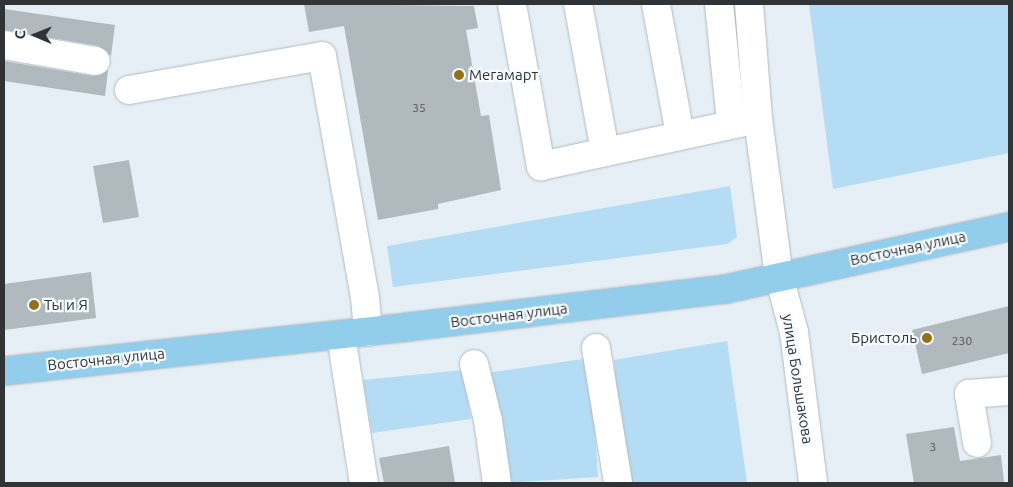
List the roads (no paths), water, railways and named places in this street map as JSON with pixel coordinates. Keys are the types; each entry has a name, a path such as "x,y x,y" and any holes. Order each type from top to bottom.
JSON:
{"main road":[{"name":"Восточная улица","path":"4,370 368,332 726,289 1009,227"}],"street":[{"path":"512,4 541,166 731,122 758,119"},
{"path":"578,4 605,152"},
{"path":"656,4 680,135"},
{"path":"720,4 731,122"},
{"name":"улица Большакова","path":"749,4 758,119 779,276 794,332 813,483"},
{"path":"4,45 96,61"},
{"path":"129,90 322,56 365,297 368,332"},
{"path":"341,335 364,483"},
{"path":"596,348 618,483"},
{"path":"474,364 488,420 497,483"},
{"path":"978,443 969,394 1009,391"}],"place":[{"name":"Мегамарт","path":"459,75"},
{"name":"Ты и Я","path":"34,305"},
{"name":"Бристоль","path":"927,338"}]}
